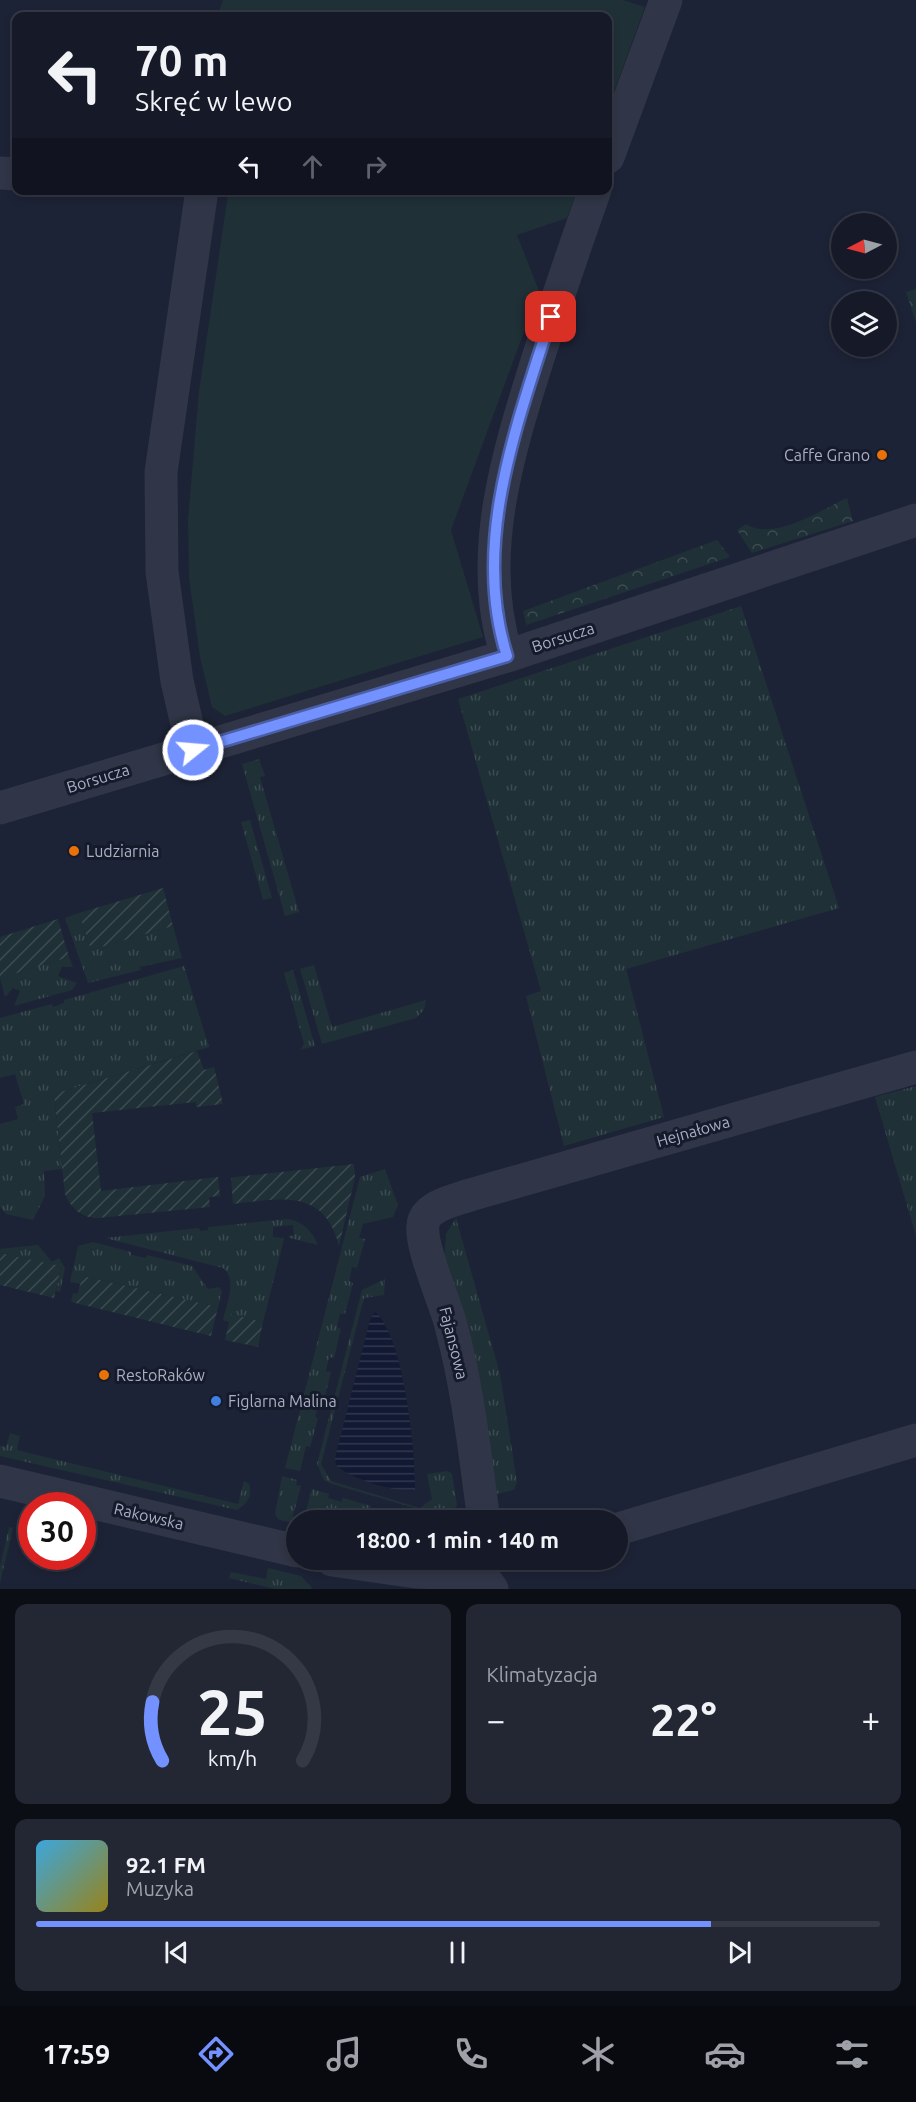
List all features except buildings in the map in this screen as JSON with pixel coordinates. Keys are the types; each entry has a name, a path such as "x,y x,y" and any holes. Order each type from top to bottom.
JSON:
{"street":[{"path":"612,147 666,0"},
{"path":"193,750 177,681 162,572 160,472 201,195"},
{"path":"507,656 501,638 493,555 501,489 524,402 564,275 593,195"},
{"name":"Borsucza","path":"0,808 507,656 916,520"},
{"name":"Hejnałowa","path":"470,1195 916,1067"},
{"name":"Fajansowa","path":"470,1195 442,1204 427,1215 422,1224 424,1240 450,1323 466,1389 482,1510"},
{"path":"628,1526 916,1440"},
{"name":"Rakowska","path":"0,1481 286,1548"},
{"path":"339,1571 466,1574 485,1580 492,1589"}],"green space":[{"path":"223,0 623,0 645,7 612,97 612,12 218,12"},
{"path":"228,195 576,195 567,218 517,235 539,291 451,530 483,637 225,716 212,707 200,657 189,578 188,519 199,391"},
{"path":"916,289 916,323 906,292"},
{"path":"847,498 853,521 752,553 737,530 746,524 757,529 783,527"},
{"path":"717,540 730,557 526,625 523,611"},
{"path":"741,606 839,908 626,969 664,1117 564,1146 526,996 541,991 458,699"},
{"path":"259,759 265,776 260,777 299,912 285,916 242,764"},
{"path":"250,820 272,898 263,900 241,822"},
{"path":"163,888 173,926 91,950 79,913"},
{"path":"79,913 91,950 173,926 182,958 140,967 141,970 88,983 65,918"},
{"path":"58,919 69,957 0,978 0,937"},
{"path":"69,957 73,967 62,967 58,976 77,983 72,990 14,1006 20,991 13,988 5,997 0,978"},
{"path":"314,965 332,1027 426,1000 424,1010 416,1018 322,1044 300,969"},
{"path":"184,966 209,1047 54,1094 62,1169 44,1171 45,1196 33,1220 6,1214 0,1207 0,1124 18,1119 15,1107 24,1104 15,1074 0,1078 0,1018 52,1004 53,1007 64,1003 64,1000"},
{"path":"293,970 315,1046 300,1050 304,1044 284,973"},
{"path":"197,1051 204,1070 214,1067 223,1104 196,1107 196,1102 92,1113 101,1191 218,1177 220,1196 209,1197 210,1207 98,1218 92,1218 77,1211 65,1194 54,1094"},
{"path":"916,1086 916,1236 875,1097"},
{"path":"354,1164 355,1177 339,1246 332,1227 323,1214 311,1205 283,1200 233,1204 231,1179 235,1177"},
{"path":"385,1169 398,1205 393,1217 363,1224 359,1238 365,1239 357,1268 352,1267 349,1281 353,1283 345,1314 340,1314 337,1328 341,1329 334,1358 329,1357 326,1371 331,1372 323,1404 319,1403 315,1417 318,1418 310,1447 306,1446 300,1471 285,1468 360,1177"},
{"path":"456,1218 500,1374 517,1482 514,1490 496,1494 444,1261 446,1234"},
{"path":"287,1219 298,1222 306,1228 318,1245 290,1238 288,1236 294,1235 293,1225 273,1227 273,1237 284,1238 263,1322 231,1314 229,1322 223,1320 230,1279 223,1268 105,1238 199,1228 200,1231 208,1230 208,1227"},
{"path":"93,1242 131,1252 131,1255 146,1258 147,1255 192,1266 208,1289 219,1287 222,1291 218,1307 84,1276 81,1284 70,1282 78,1246"},
{"path":"38,1245 52,1262 59,1258 65,1268 60,1292 56,1291 61,1266 0,1253 0,1249"},
{"path":"0,1253 61,1266 54,1298 0,1285"},
{"path":"83,1276 218,1307 211,1336 71,1302 73,1293 77,1294"},
{"path":"385,1279 384,1295 364,1298 321,1464 331,1481 420,1508 432,1499 427,1474 448,1471 452,1474 457,1505 455,1508 421,1510 332,1484 324,1480 317,1464 362,1290"},
{"path":"231,1314 263,1322 258,1347 225,1340"},
{"path":"10,1433 20,1436 17,1450 238,1504 244,1481 249,1484 250,1496 237,1510 0,1456 0,1446 6,1447"},
{"path":"282,1476 297,1480 296,1485 301,1486 295,1510 286,1510 286,1521 278,1519 275,1514"},
{"path":"312,1489 329,1494 328,1498 341,1502 343,1498 371,1506 369,1510 306,1510"},
{"path":"9,1527 13,1528 0,1583 0,1567"},
{"path":"268,1568 301,1576 313,1589 275,1589 229,1578 231,1572 266,1579"}],"water":[{"path":"375,1312 385,1325 393,1344 406,1395 413,1449 415,1490 374,1484 336,1465 335,1458 370,1320"}],"place":[{"name":"Caffe Grano","path":"882,455"},
{"name":"Ludziarnia","path":"74,851"},
{"name":"RestoRaków","path":"104,1375"},
{"name":"Figlarna Malina","path":"216,1401"}],"route":[{"path":"193,750 507,656 501,638 493,555 501,489 524,402 551,317"}]}
